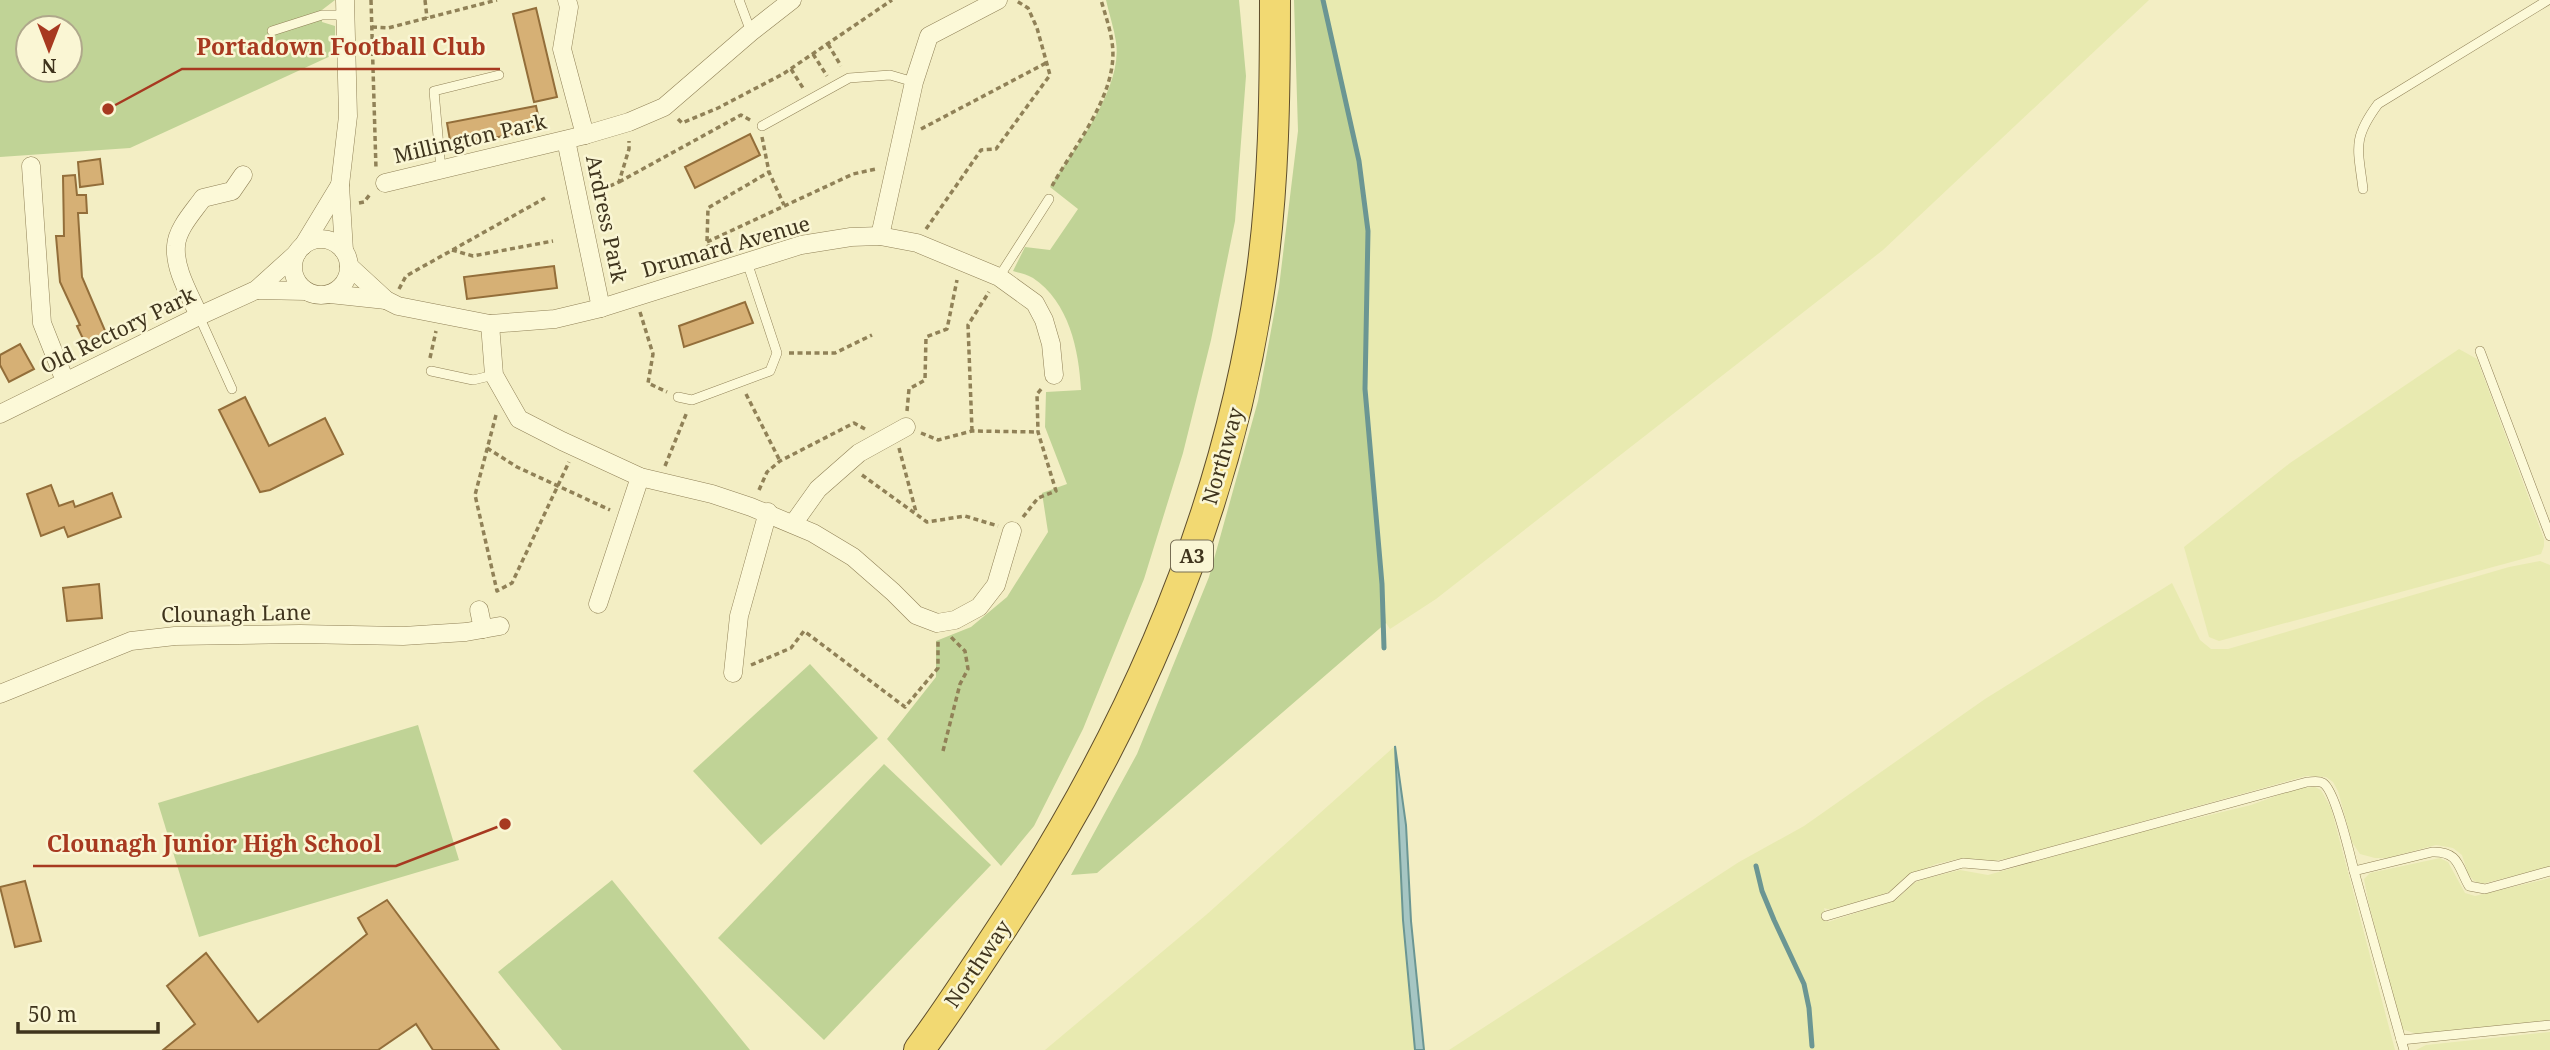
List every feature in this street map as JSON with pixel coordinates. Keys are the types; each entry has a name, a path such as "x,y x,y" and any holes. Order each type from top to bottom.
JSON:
{"highway":[{"name":"Northway","path":"919,1050 1041,869 1073,815 1158,644 1203,524 1238,402 1261,277 1268,216 1275,95 1275,0"}],"street":[{"path":"567,0 569,7 562,49 585,135"},
{"name":"Millington Park","path":"379,180 440,170 566,140 629,122 664,107 792,0"},
{"path":"880,236 914,82 929,36 998,0"},
{"path":"345,7 348,116 340,185 346,258 344,283 330,294 322,295 306,291 295,278 293,270 300,249 320,239 330,240 346,258"},
{"name":"Ardress Park","path":"566,140 601,308"},
{"path":"31,166 43,323 65,381"},
{"path":"199,316 180,270 176,246 183,226 203,198 232,191 243,175"},
{"name":"Old Rectory Park","path":"0,414 256,290 300,249 340,185"},
{"name":"Drumard Avenue","path":"330,294 388,301 439,316 490,324 555,319 601,308 801,245 851,237 880,236 917,243 999,277 1035,303 1044,320 1051,344 1054,375"},
{"name":"Drumard Avenue","path":"346,258 388,301"},
{"name":"Old Rectory Park","path":"256,290 306,291"},
{"path":"490,324 494,374 519,419 640,477 712,494 760,509 793,524 853,556 916,615 937,623 955,620 979,607 996,585 1012,531"},
{"path":"793,524 818,489 859,453 896,433"},
{"path":"598,604 640,477"},
{"path":"733,673 739,616 760,509"},
{"name":"Clounagh Lane","path":"0,694 131,641 174,636 403,636 491,627 480,610"}],"lane":[{"path":"739,0 751,32"},
{"path":"2363,189 2357,142 2363,124 2378,104 2549,0"},
{"path":"272,31 345,7"},
{"path":"440,170 434,91 499,75"},
{"path":"762,126 849,78 890,75 914,82"},
{"path":"999,277 1049,199"},
{"path":"678,397 692,400 771,371 777,353 747,262"},
{"path":"199,316 232,389"},
{"path":"2480,351 2550,536"},
{"path":"431,371 473,380 494,374"},
{"path":"1826,916 1891,897 1913,877 1963,863 1999,866 2318,781 2328,788 2338,812 2404,1050"},
{"path":"2354,871 2444,852 2458,863 2469,886 2476,890 2485,890 2550,871"},
{"path":"2401,1040 2550,1025"}],"path":[{"path":"343,208 364,202 379,180 371,0"},
{"path":"425,0 427,18"},
{"path":"372,27 388,28 497,0"},
{"path":"664,107 682,123 718,108 791,69 892,0"},
{"path":"917,243 981,150 996,149 1050,75 1037,28 1028,8 1015,0"},
{"path":"1049,199 1052,186 1101,107 1112,64 1113,44 1101,0"},
{"path":"828,44 849,78"},
{"path":"813,54 834,86"},
{"path":"922,128 1046,64"},
{"path":"791,69 810,99"},
{"path":"578,200 619,182 741,114 762,126 769,172 784,205"},
{"path":"619,182 629,149 629,122"},
{"path":"708,242 852,174 895,166"},
{"path":"718,271 708,242 708,208 769,172"},
{"path":"388,301 406,276 545,198"},
{"path":"452,250 472,256 553,241"},
{"path":"916,514 896,433 909,389 925,380 926,337 947,329 960,261"},
{"path":"972,430 968,325 999,277"},
{"path":"636,297 653,355 648,383 678,397"},
{"path":"431,371 430,359 439,316"},
{"path":"777,353 835,353 872,335"},
{"path":"847,464 927,522 965,516 1012,531 1038,498 1056,491 1038,432 1037,394 1054,375"},
{"path":"741,383 780,461"},
{"path":"502,392 475,495 497,591 512,583 575,447"},
{"path":"659,481 692,400"},
{"path":"760,509 767,472 780,461 854,423 938,440 972,430 1038,432"},
{"path":"487,448 517,467 627,517"},
{"path":"733,673 791,648 804,631 905,707 938,668 937,623"},
{"path":"937,623 965,651 968,669 960,684 943,751"}],"green space":[{"path":"0,0 335,0 322,10 322,22 335,26 335,54 130,148 0,157"},
{"path":"1106,0 1239,0 1246,76 1235,221 1211,340 1183,453 1144,579 1083,729 1034,826 1001,866 887,739 936,677 936,641 971,627 1007,597 1048,532 1042,493 1067,484 1045,427 1046,392 1081,390 1074,343 1063,313 1045,288 1031,277 1013,271 1025,247 1050,250 1078,209 1050,187 1095,118 1112,79 1116,42"},
{"path":"1294,0 1323,0 1359,161 1368,231 1365,389 1386,623 1097,873 1071,875 1137,754 1209,577 1258,401 1279,287 1298,131"},
{"path":"1323,0 2149,0 1883,250 1436,599 1390,629 1386,623 1365,389 1368,231"},
{"path":"2459,349 2477,359 2544,539 2541,554 2219,641 2209,637 2184,547 2290,463"},
{"path":"2540,561 2550,565 2550,867 2481,884 2468,874 2462,855 2453,848 2436,845 2387,858 2360,854 2352,842 2333,782 2326,777 2306,776 2010,858 1993,861 1958,859 1936,864 1905,877 1895,889 1884,894 1831,910 1824,908 1828,922 1896,900 1914,883 1924,879 1960,870 1988,875 2144,831 2251,805 2298,788 2315,787 2321,790 2331,808 2395,1050 1449,1050 1739,862 1804,826 1985,699 2172,583 2200,640 2211,649 2228,649 2509,567"},
{"path":"810,664 878,738 761,845 693,771"},
{"path":"418,725 459,860 199,937 158,803"},
{"path":"1395,746 1415,1050 1045,1050 1206,915"},
{"path":"884,764 991,865 824,1040 718,938"},
{"path":"2440,858 2448,862 2465,893 2475,896 2550,878 2550,1021 2417,1034 2402,1029 2364,879 2370,873"},
{"path":"612,880 750,1050 562,1050 498,972"},
{"path":"2550,1032 2550,1050 2416,1050 2426,1045"}],"water":[{"path":"1395,746 1406,825 1411,921 1424,1050 1415,1050 1403,920"}],"building":[{"path":"536,8 557,97 534,102 513,14"},
{"path":"536,106 541,129 451,146 447,123"},
{"path":"750,134 760,155 695,188 685,167"},
{"path":"100,159 103,184 80,187 78,162"},
{"path":"75,175 77,195 86,195 87,213 78,213 82,277 106,333 85,343 77,326 80,325 60,282 56,236 64,236 63,176"},
{"path":"554,266 557,288 467,299 464,277"},
{"path":"745,302 753,323 684,347 679,326"},
{"path":"20,344 34,369 9,382 0,365 0,355"},
{"path":"245,397 269,446 325,418 343,454 270,490 260,492 219,410"},
{"path":"51,485 59,506 73,501 75,507 112,493 121,517 68,537 64,527 41,536 27,494"},
{"path":"99,584 102,618 67,621 63,588"},
{"path":"25,881 41,941 15,947 0,887"},
{"path":"387,900 499,1050 433,1050 416,1024 378,1050 163,1050 195,1024 167,986 206,953 258,1022 367,934 358,918"}],"waterway":[{"path":"1323,0 1359,161 1368,231 1365,389 1382,584 1384,648"},
{"path":"1756,866 1762,891 1804,984 1812,1046"}],"place":[{"name":"Portadown Football Club","path":"108,109"},
{"name":"Clounagh Junior High School","path":"505,824"}]}
